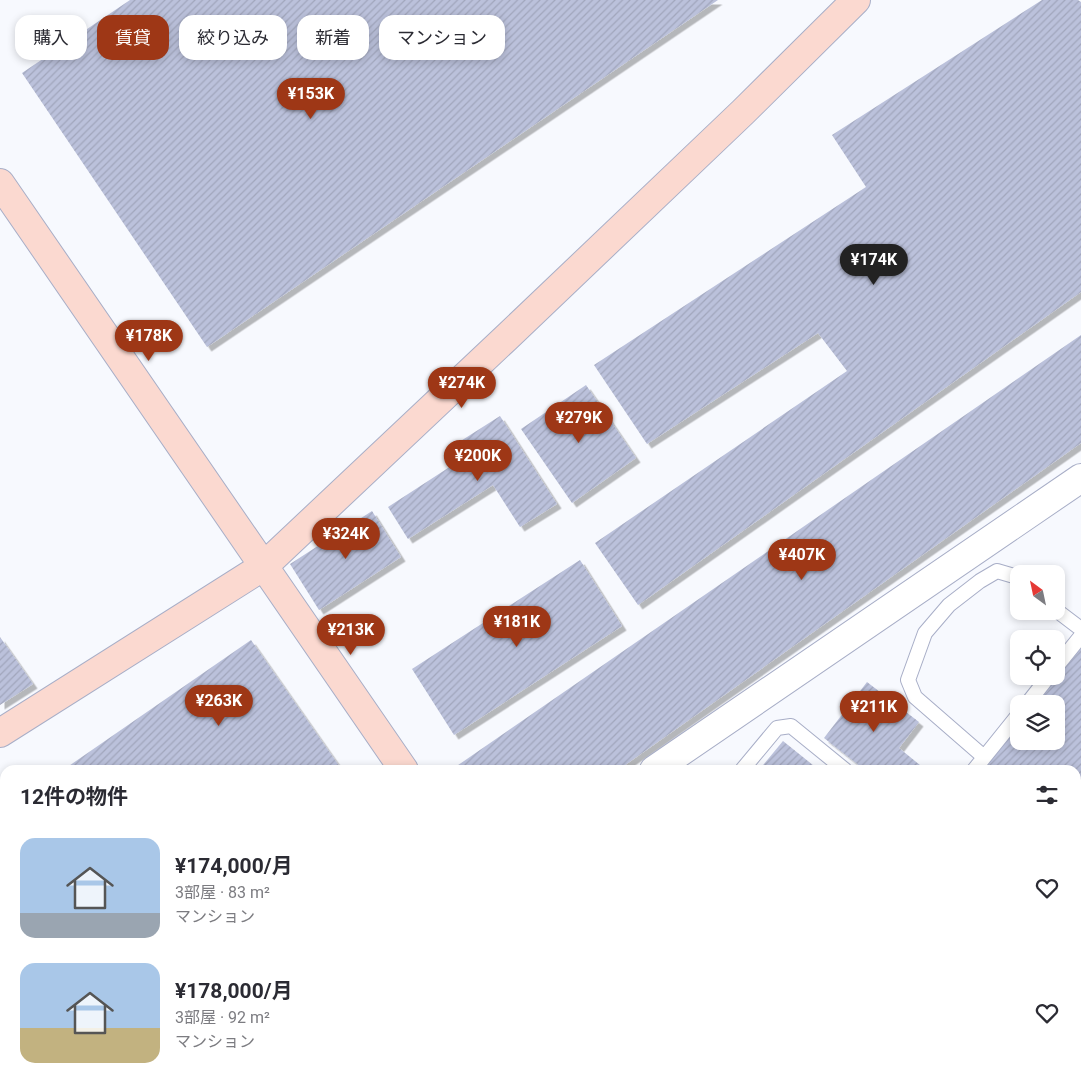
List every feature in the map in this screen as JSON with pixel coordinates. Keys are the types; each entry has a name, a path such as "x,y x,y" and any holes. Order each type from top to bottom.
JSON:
{"street":[{"path":"0,733 264,566 535,311 743,112 856,0"},
{"path":"0,183 401,765"},
{"path":"661,765 1081,478"}],"lane":[{"path":"984,757 915,697 908,680 925,633 949,605 996,571 1010,575"},
{"path":"1065,617 1081,630"},
{"path":"1065,656 1081,636"},
{"path":"1034,695 1042,685"},
{"path":"978,765 1010,725"},
{"path":"746,765 777,728 791,726 839,765"}],"building":[{"path":"130,0 718,0 207,347 22,73 41,60 87,60 87,29 97,22 97,60 169,60 169,15 108,15"},
{"path":"1042,0 1078,0 1081,2 1081,292 638,605 595,543 847,371 818,333 647,444 594,365 866,187 832,135"},
{"path":"1081,335 1081,443 625,765 458,765"},
{"path":"586,385 636,458 572,503 521,429"},
{"path":"500,416 557,504 520,527 493,485 408,539 388,507 465,457 456,444"},
{"path":"372,511 401,557 319,610 290,564"},
{"path":"580,560 622,626 454,735 412,669"},
{"path":"0,637 33,684 0,705"},
{"path":"251,640 338,765 70,765"},
{"path":"1081,644 1081,765 984,765 1010,733 1010,750 1065,750 1065,695 1040,695 1048,685 1065,685 1065,664"},
{"path":"867,682 919,722 899,748 920,765 859,765 824,738"},
{"path":"783,741 813,765 763,765"}]}
